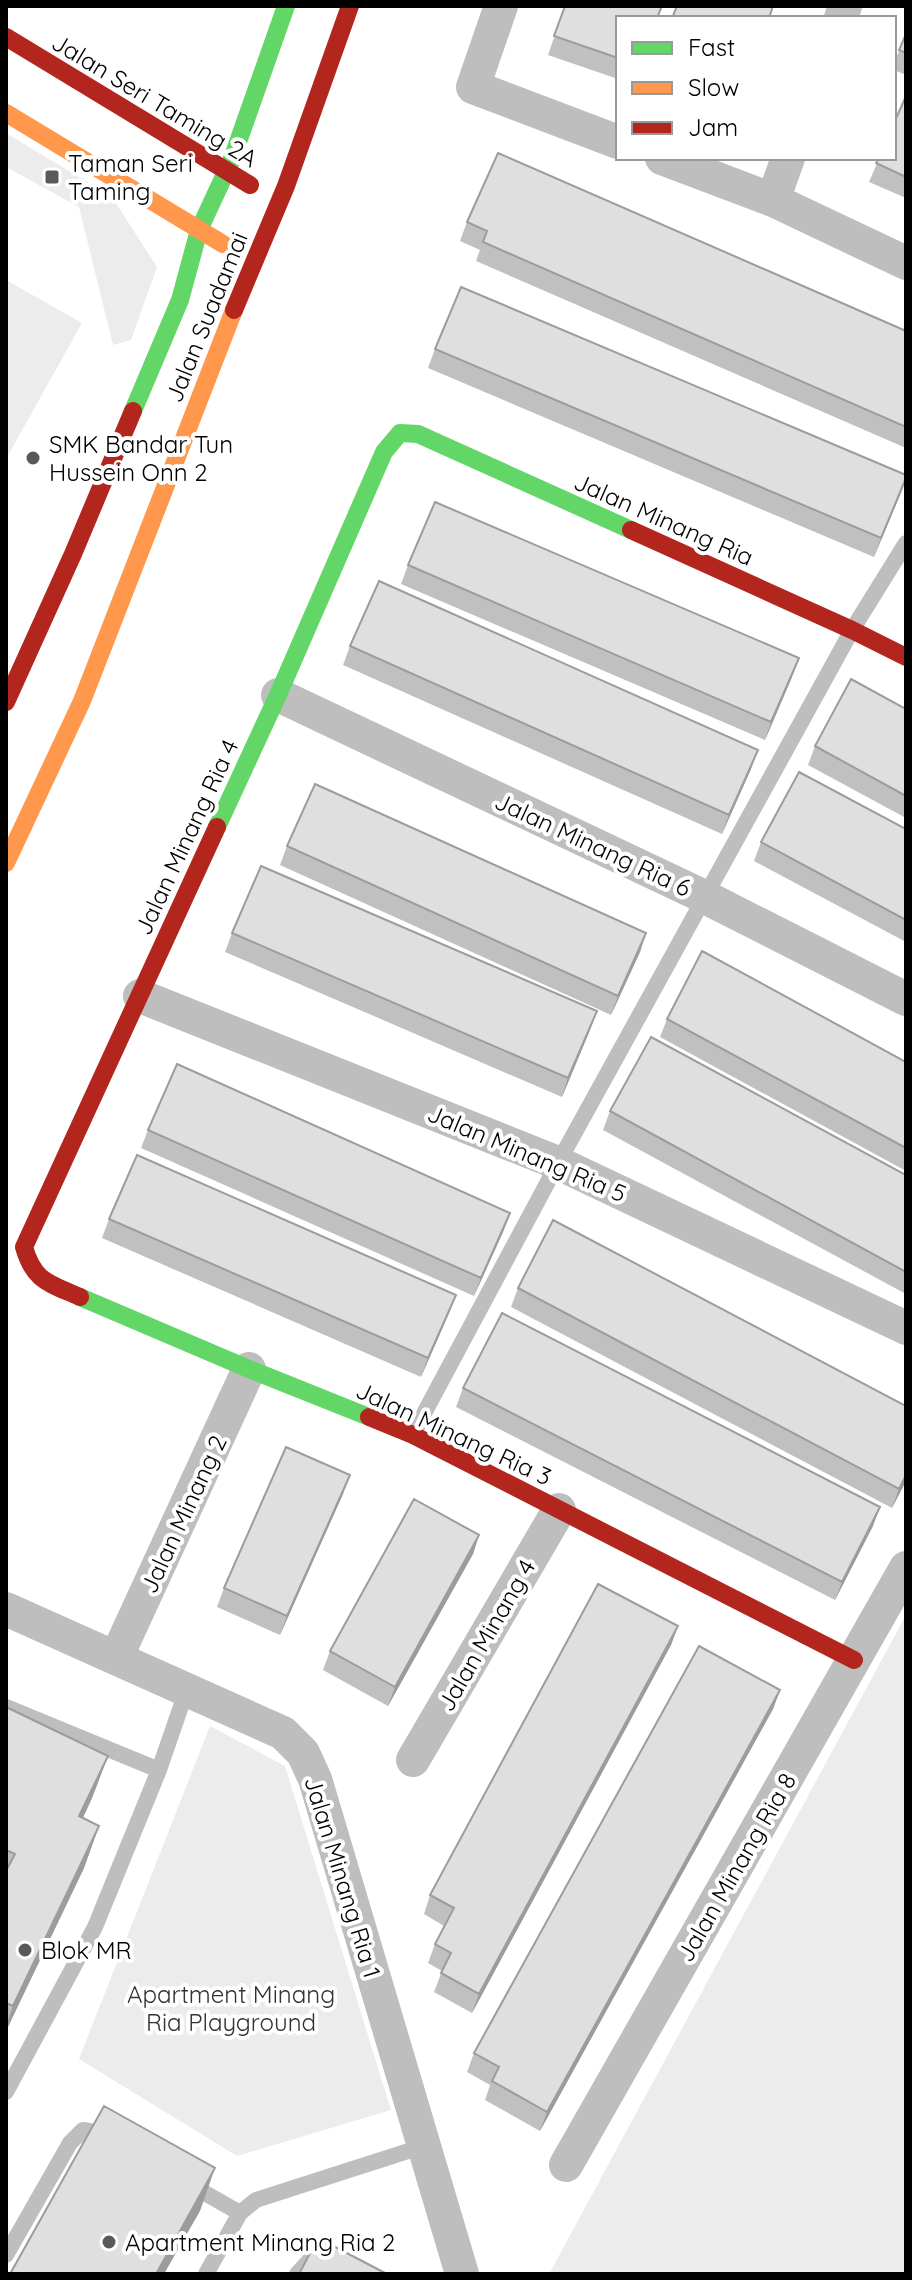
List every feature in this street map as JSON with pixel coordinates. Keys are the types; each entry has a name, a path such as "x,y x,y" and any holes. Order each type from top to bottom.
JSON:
{"street":[{"name":"Jalan Suadamai","path":"6,702 73,554 180,300 199,230 227,172 286,6"},
{"name":"Jalan Suadamai","path":"6,863 82,701 253,260 280,203 350,6"},
{"path":"501,6 473,87 616,141"},
{"name":"Jalan Seri Taming 2A","path":"6,37 280,203"},
{"path":"229,113 260,80"},
{"path":"6,113 253,260"},
{"path":"154,126 188,133 198,130"},
{"path":"667,160 773,200 906,263"},
{"path":"773,200 787,160"},
{"path":"120,182 161,227"},
{"path":"177,250 180,300"},
{"name":"Jalan Minang Ria","path":"400,433 418,434 906,657"},
{"name":"Jalan Minang Ria 4","path":"29,1264 24,1247 278,695 384,452 400,433"},
{"name":"Jalan Minang Ria 6","path":"278,695 705,897 906,999"},
{"name":"Jalan Minang Ria 5","path":"140,996 558,1163 906,1328"},
{"name":"Jalan Minang Ria 3","path":"29,1264 43,1281 413,1435 854,1660"},
{"name":"Jalan Minang 2","path":"116,1658 249,1369"},
{"name":"Jalan Minang 4","path":"413,1760 559,1510"},
{"name":"Jalan Minang Ria 8","path":"566,2165 906,1568"},
{"name":"Jalan Minang Ria 1","path":"6,1609 283,1733 303,1753 315,1779 462,2274"}],"lane":[{"path":"413,1435 558,1163 852,630 906,543"},
{"path":"6,2092 95,1927 159,1770 187,1689"},
{"path":"6,1707 159,1770"},
{"path":"6,2255 70,2143 83,2130 100,2133 125,2147"},
{"path":"206,2274 240,2213 256,2200 424,2146"},
{"path":"176,2177 240,2213"},
{"path":"297,2274 317,2257 330,2260 348,2274"}],"green space":[{"path":"6,133 112,197 157,267 131,340 113,345 79,207 6,167"},
{"path":"6,280 82,323 6,459"},
{"path":"906,1615 906,2274 549,2274"},
{"name":"Apartment Minang Ria Playground","path":"210,1726 285,1766 391,2110 237,2156 79,2059"}],"building":[{"path":"565,6 662,6 658,16 616,16 616,57 554,36"},
{"path":"677,6 773,6 770,16 673,16"},
{"path":"906,34 906,53 899,50"},
{"path":"906,96 906,177 876,163 878,160 896,160 896,118"},
{"path":"498,153 906,331 906,427 483,242 487,231 467,222"},
{"path":"461,287 906,475 881,538 435,349"},
{"path":"435,502 799,658 771,722 408,565"},
{"path":"379,581 758,750 729,815 350,646"},
{"path":"851,679 906,709 906,796 815,746"},
{"path":"799,772 906,829 906,920 761,842"},
{"path":"315,784 646,933 618,996 287,846"},
{"path":"261,866 597,1011 568,1078 232,933"},
{"path":"702,951 906,1062 906,1148 667,1019"},
{"path":"651,1037 906,1175 906,1272 610,1111"},
{"path":"177,1064 510,1213 481,1278 148,1130"},
{"path":"137,1155 456,1295 428,1358 109,1219"},
{"path":"553,1220 906,1406 906,1475 899,1489 518,1288"},
{"path":"502,1313 880,1507 842,1582 463,1388"},
{"path":"286,1447 350,1475 287,1616 224,1588"},
{"path":"414,1499 479,1535 395,1687 330,1651"},
{"path":"598,1584 678,1626 479,1994 441,1973 451,1953 435,1944 454,1908 430,1895"},
{"path":"699,1646 780,1690 547,2112 492,2081 499,2067 474,2053"},
{"name":"Blok MR","path":"6,1707 108,1756 79,1816 99,1826 13,2006 6,2003 6,1871 15,1854 6,1850"},
{"name":"Apartment Minang Ria 2","path":"104,2106 215,2168 156,2274 10,2274"},
{"path":"318,2238 387,2274 299,2274"}],"traffic: fast":[{"path":"133,411 180,300 199,230 232,159 286,6"},
{"path":"217,827 384,452 400,433 418,434 631,530"},
{"path":"80,1297 369,1417"}],"traffic: slow":[{"path":"6,113 223,244"},
{"path":"6,863 82,701 234,310"}],"traffic: jam":[{"path":"234,310 286,186 350,6"},
{"path":"6,37 250,185"},
{"path":"6,702 133,411"},
{"path":"631,530 906,657"},
{"path":"80,1297 38,1275 24,1247 217,827"},
{"path":"369,1417 413,1435 854,1660"}],"place":[{"name":"Taman Seri Taming","path":"52,177"},
{"name":"SMK Bandar Tun Hussein Onn 2","path":"33,458"},
{"name":"Blok MR","path":"25,1950"},
{"name":"Apartment Minang Ria 2","path":"109,2242"}]}
